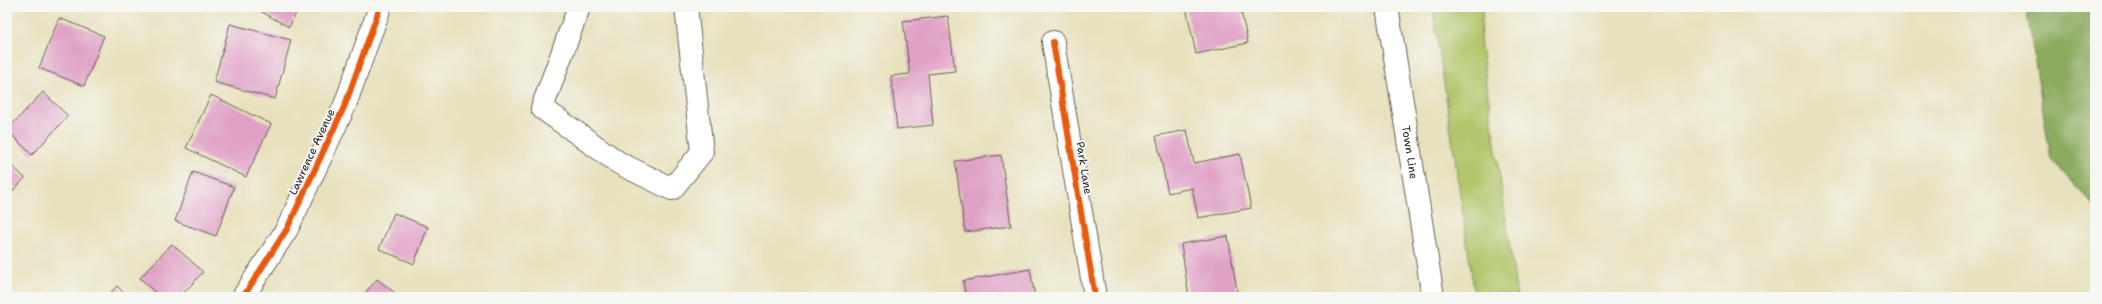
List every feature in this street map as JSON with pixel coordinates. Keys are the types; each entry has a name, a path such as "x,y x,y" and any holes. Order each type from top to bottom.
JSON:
{"street":[{"name":"Lawrence Avenue","path":"243,297 290,222 345,105 380,7"},
{"path":"579,7 542,108 619,163 672,189 702,152 686,7"},
{"name":"Town Line","path":"1387,7 1433,297"},
{"name":"Park Lane","path":"1053,42 1095,297"}],"green space":[{"path":"1433,7 1483,7 1480,39 1517,297 1475,297"},
{"path":"2026,7 2095,7 2095,207 2051,160"}],"building":[{"path":"253,7 299,7 289,27"},
{"path":"1186,7 1240,7 1248,43 1196,54"},
{"path":"948,16 955,71 928,74 933,125 897,129 891,76 910,74 903,21"},
{"path":"59,18 104,36 84,86 39,68"},
{"path":"230,24 291,40 275,99 214,82"},
{"path":"43,92 68,116 32,155 7,130"},
{"path":"211,95 271,124 246,177 186,148"},
{"path":"1187,130 1194,163 1240,154 1251,208 1198,218 1192,188 1168,193 1156,136"},
{"path":"1001,155 1011,226 965,232 955,161"},
{"path":"7,161 25,178 7,197"},
{"path":"193,172 234,187 216,236 175,221"},
{"path":"394,213 428,227 414,264 379,249"},
{"path":"1228,236 1238,297 1189,297 1181,244"},
{"path":"172,244 203,272 180,297 160,297 140,278"},
{"path":"1030,269 1035,297 966,297 963,281"},
{"path":"377,279 400,297 362,297"},
{"path":"117,286 128,297 107,297"}],"cycle path":[{"path":"243,297 287,229 345,105 380,7"},
{"path":"1053,42 1095,297"}]}
